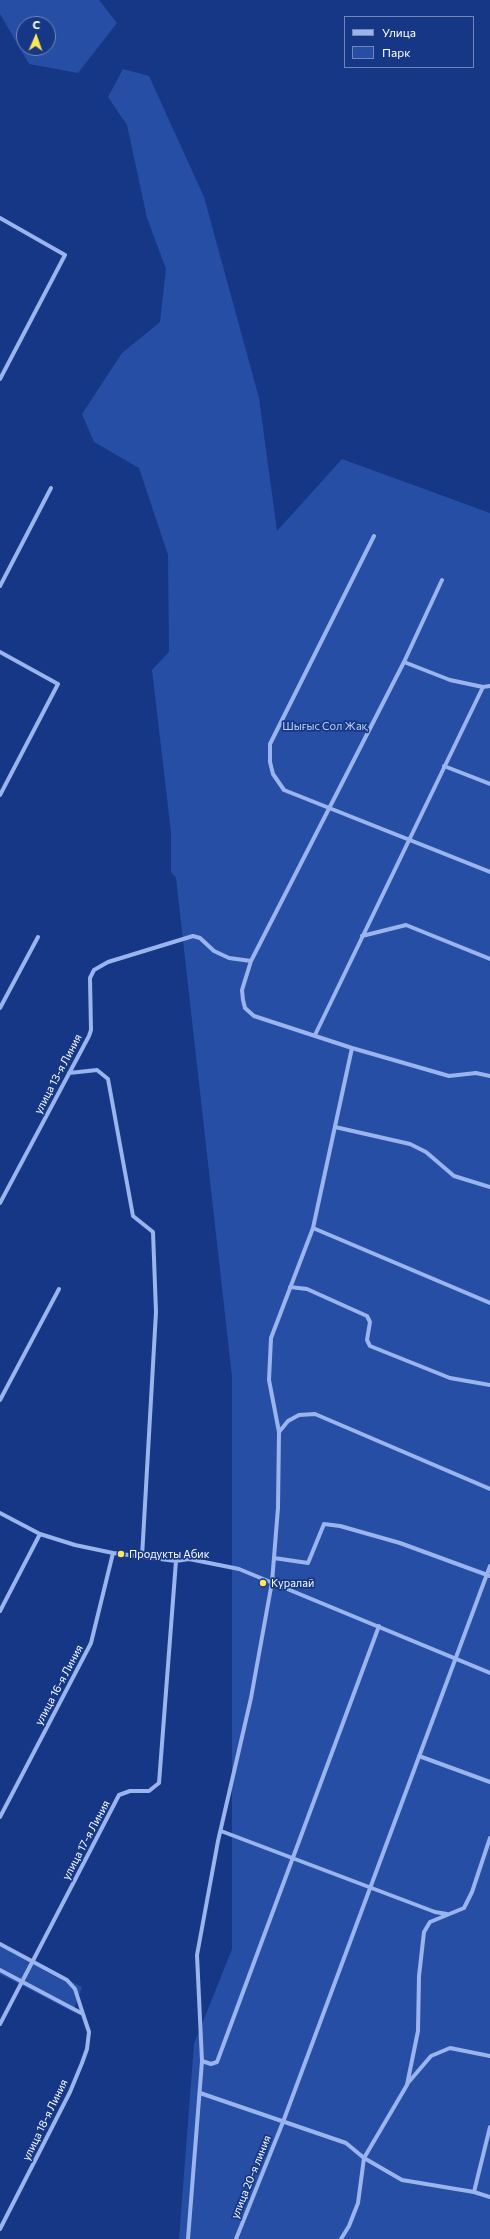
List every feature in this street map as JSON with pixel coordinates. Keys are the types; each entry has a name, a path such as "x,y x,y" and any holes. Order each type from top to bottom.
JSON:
{"street":[{"path":"0,218 65,255 0,379"},
{"path":"0,586 51,488"},
{"path":"374,536 270,744 270,762 273,774 284,790 490,872"},
{"path":"442,580 404,662 251,961 242,990 245,1008 254,1016 352,1048 449,1076 476,1073 490,1076"},
{"path":"0,652 58,684 0,795"},
{"path":"404,662 450,680 490,686"},
{"path":"315,1035 483,686"},
{"path":"444,766 490,784"},
{"path":"362,936 406,925 490,959"},
{"name":"улица 13-я Линия","path":"0,1203 69,1073 90,1030 90,978 94,970 108,962 193,936 200,938 214,951 228,958 251,961"},
{"path":"0,1008 38,937"},
{"path":"188,2239 202,2061 197,1955 221,1831 252,1698 272,1582 278,1508 279,1432 269,1380 271,1338 313,1228 352,1048"},
{"path":"69,1073 97,1070 108,1079 133,1216 153,1232 156,1312 142,1557"},
{"path":"335,1127 410,1144 426,1152 454,1176 490,1187"},
{"path":"313,1228 490,1303"},
{"path":"290,1287 307,1289 367,1316 370,1322 368,1340 370,1346 450,1378 490,1385"},
{"path":"0,1400 59,1289"},
{"path":"279,1432 288,1421 299,1415 315,1414 490,1489"},
{"path":"0,1513 40,1534 113,1553 176,1561 190,1559 238,1569 490,1672"},
{"path":"274,1558 308,1564 324,1524 340,1526 400,1544 488,1576"},
{"path":"0,1611 40,1534"},
{"name":"улица 16-я Линия","path":"0,1817 91,1643 113,1553"},
{"name":"улица 17-я Линия","path":"0,2024 120,1795 130,1792 149,1791 159,1783 176,1561"},
{"name":"улица 20-я линия","path":"236,2239 283,2122 455,1658 488,1576 490,1566"},
{"path":"202,2061 211,2064 217,2062 379,1626"},
{"path":"419,1756 490,1782"},
{"path":"221,1831 435,1912 448,1914"},
{"path":"407,2085 418,2031 419,1976 424,1932 430,1922 464,1908 472,1892 490,1838"},
{"name":"улица 18-я Линия","path":"0,1944 67,1980 75,1989 89,2032 82,2063 67,2098 0,2229"},
{"path":"0,1970 83,2014"},
{"path":"341,2239 349,2226 358,2203 364,2158 407,2085 431,2056 450,2048 490,2056"},
{"path":"200,2093 346,2143 364,2158 402,2180 474,2192 490,2197"},
{"path":"474,2192 490,2127"}],"green space":[{"path":"0,0 99,0 117,23 78,73 29,64 24,56 56,56 56,16 16,16 16,42 0,14"},
{"name":"Шығыс Сол Жақ","path":"123,69 149,76 204,197 259,398 277,531 342,459 490,513 490,2239 179,2239 194,2044 232,1949 232,1377 176,878 171,872 171,832 152,670 169,652 168,555 139,468 94,442 82,414 122,353 160,322 166,269 147,218 127,125 108,97"},
{"path":"0,1944 82,1987 73,2012 0,1974"}],"place":[{"name":"Продукты Абик","path":"121,1554"},
{"name":"Куралай","path":"263,1583"}]}
